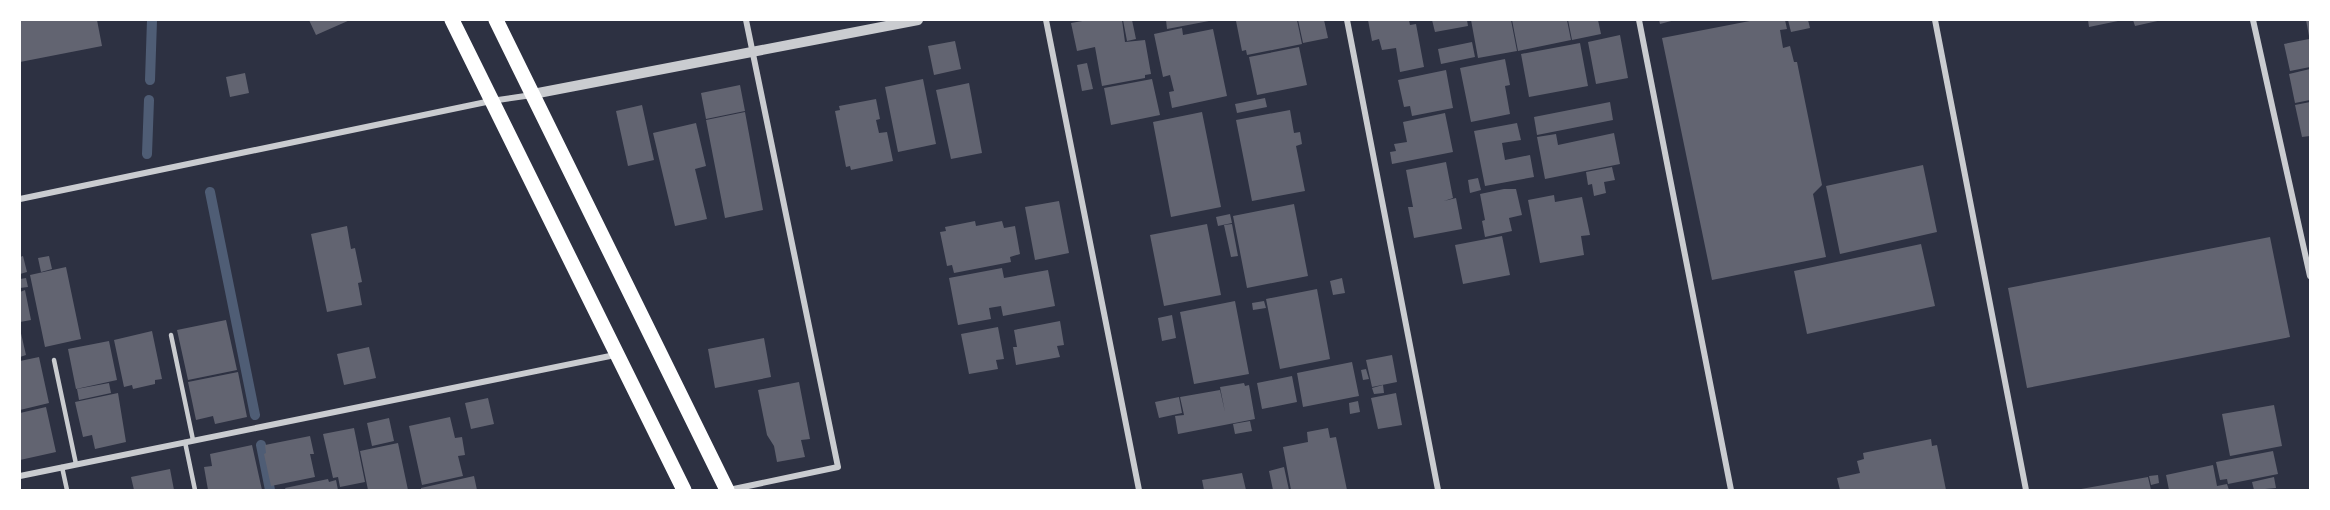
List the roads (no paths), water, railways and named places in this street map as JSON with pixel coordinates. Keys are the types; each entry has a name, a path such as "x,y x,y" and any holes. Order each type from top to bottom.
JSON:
{"main road":[{"path":"452,20 684,490"},
{"path":"496,20 728,490"}],"street":[{"path":"728,490 838,467 746,20"},
{"path":"20,199 491,101 918,20"},
{"path":"1046,20 1139,490"},
{"path":"1347,20 1438,490"},
{"path":"1640,20 1731,490"},
{"path":"1935,20 2026,490"},
{"path":"2253,20 2310,276"},
{"path":"20,476 615,354"}],"lane":[{"path":"171,335 193,440"},
{"path":"54,360 76,464"},
{"path":"185,442 195,490"},
{"path":"62,467 67,490"}],"waterway":[{"path":"150,80 152,20"},
{"path":"147,154 149,100"},
{"path":"210,192 255,415"},
{"path":"261,445 270,490"}]}
